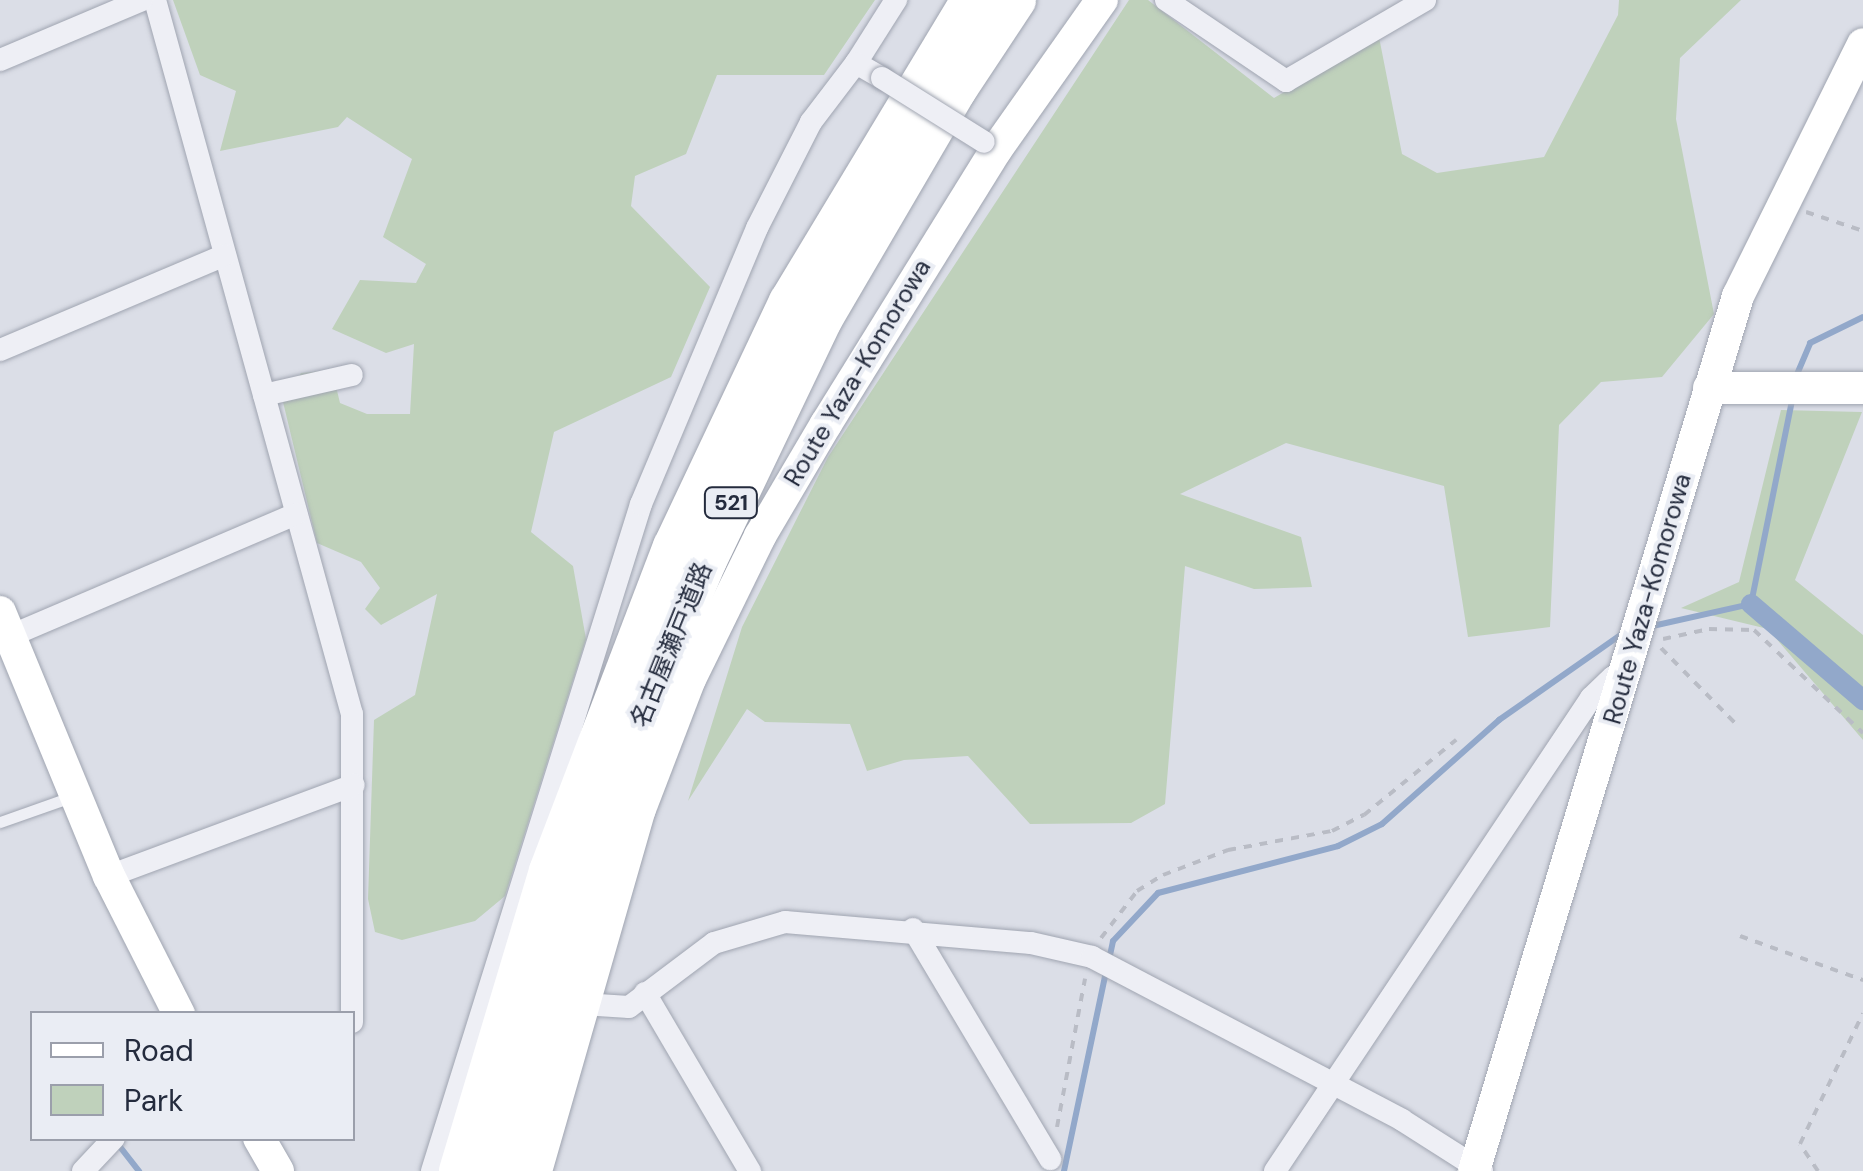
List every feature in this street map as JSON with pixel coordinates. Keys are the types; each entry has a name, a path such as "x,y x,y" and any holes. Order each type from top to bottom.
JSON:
{"highway":[{"name":"名古屋瀬戸道路","path":"501,1171 516,1042 618,684 726,429 850,197 972,0"},
{"name":"名古屋瀬戸道路","path":"460,1171 516,1042 648,696 766,426 881,213 1016,0"}],"main road":[{"name":"Route Yaza-Komorowa","path":"536,1171 640,809 706,644 760,536 990,146 1102,0"},
{"name":"Route Yaza-Komorowa","path":"1477,1170 1641,653 1647,608 1738,296 1863,44"},
{"path":"1709,388 1863,388"},
{"path":"5,624 108,876 177,1011"},
{"path":"261,1141 278,1171"}],"street":[{"path":"0,60 142,0"},
{"path":"155,0 352,714 352,1011"},
{"path":"432,1171 641,504 757,228 811,122 856,64 896,0"},
{"path":"1166,0 1286,81 1425,0"},
{"path":"856,64 990,146"},
{"path":"0,350 225,255"},
{"path":"264,394 352,374"},
{"path":"5,624 296,514"},
{"path":"1275,1171 1591,698 1641,653"},
{"path":"108,876 354,785"},
{"path":"582,1004 621,1010 714,943 757,926 913,929 1090,957 1402,1120 1477,1170"},
{"path":"913,929 1050,1159"},
{"path":"645,993 750,1171"},
{"path":"83,1171 111,1141"}],"lane":[{"path":"0,822 57,807 75,795"}],"path":[{"path":"1782,204 1863,230"},
{"path":"1641,653 1709,629 1754,630 1863,734"},
{"path":"1641,653 1661,648 1675,655 1737,725"},
{"path":"1050,1159 1090,957 1122,907 1163,875 1228,850 1332,830 1364,815 1456,740"},
{"path":"1740,936 1863,980"},
{"path":"1818,1171 1800,1144 1863,1012"}],"green space":[{"path":"173,0 875,0 824,75 717,75 686,154 635,176 631,206 710,287 671,377 554,432 531,532 573,566 586,639 505,896 475,921 402,940 375,932 368,899 374,720 415,695 437,594 381,625 365,609 380,588 361,562 317,543 283,402 301,373 332,370 340,403 367,414 410,414 414,344 386,353 332,329 360,280 416,283 426,264 383,237 412,159 347,117 338,127 220,151 236,91 200,75"},
{"path":"1129,0 1148,0 1274,98 1379,37 1402,154 1437,173 1544,157 1618,15 1619,0 1741,0 1680,58 1676,119 1714,314 1662,377 1601,382 1559,425 1550,627 1468,637 1444,486 1286,443 1180,494 1301,537 1312,587 1254,589 1185,566 1165,804 1131,823 1030,824 968,756 904,760 867,771 850,724 765,722 747,709 688,801 742,627 828,457"},
{"path":"1781,410 1862,412 1795,580 1863,635 1863,740 1768,629 1681,608 1739,582"}],"waterway":[{"path":"1795,379 1810,343 1863,317"},
{"path":"1648,627 1751,604 1793,396"},
{"path":"1751,604 1863,700"},
{"path":"1109,960 1113,941 1158,893 1338,846 1382,824 1499,720 1626,631"},
{"path":"1064,1171 1106,972"},
{"path":"117,1143 139,1171"}]}
